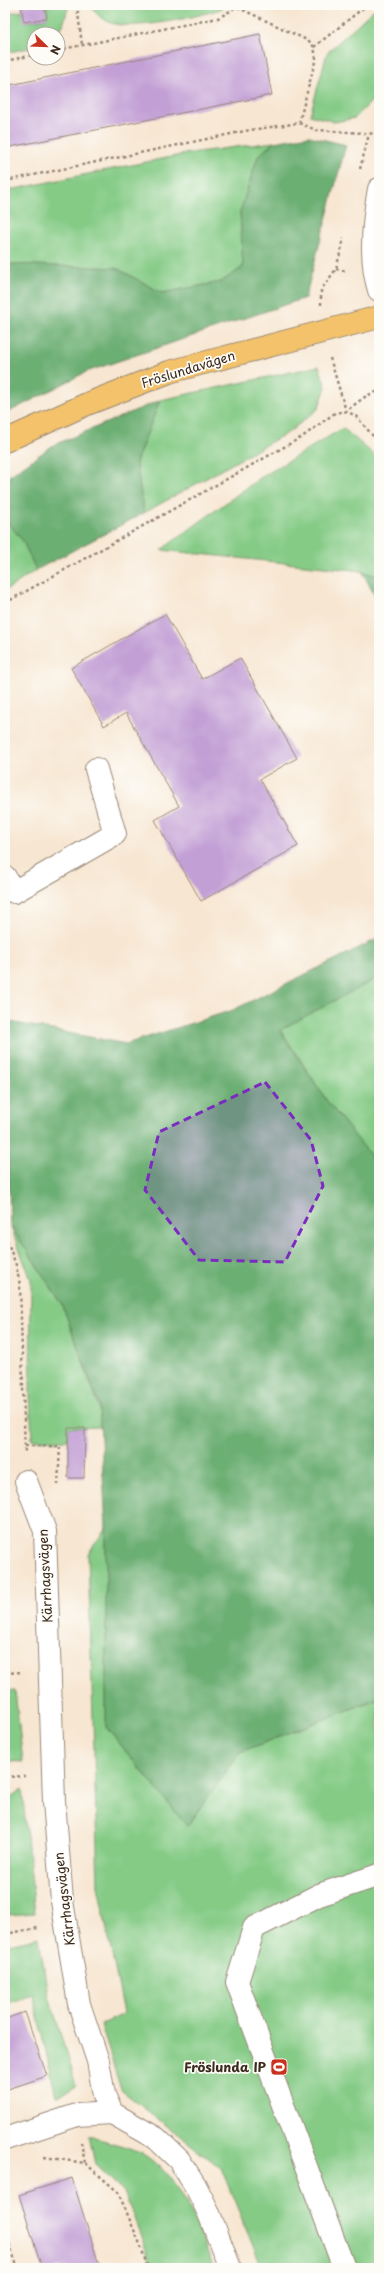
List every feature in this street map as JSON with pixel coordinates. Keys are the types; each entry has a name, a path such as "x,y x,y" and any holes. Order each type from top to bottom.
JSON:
{"main road":[{"name":"Fröslundavägen","path":"5,441 87,404 169,372 379,317"}],"street":[{"path":"379,189 374,240 374,263 379,290"},
{"path":"5,877 14,892 115,834 96,769"},
{"name":"Kärrhagsvägen","path":"26,1481 45,1531 54,1801 66,1922 79,2004 98,2061 104,2095 112,2113"},
{"path":"344,2268 237,1982 254,1928 319,1895 379,1875"},
{"path":"5,2139 77,2115 112,2113 156,2138 179,2160 196,2185 208,2211 230,2268"}],"path":[{"path":"76,5 82,45"},
{"path":"314,47 367,5"},
{"path":"66,48 218,18 232,10 235,6 309,41 314,47 316,58 299,123"},
{"path":"5,61 26,57"},
{"path":"5,181 256,129 299,123 316,130 379,134"},
{"path":"360,171 369,134"},
{"path":"345,232 336,269 321,290 322,331 346,411 356,416 379,443"},
{"path":"5,603 302,437 335,413 346,411 366,396 379,391"},
{"path":"5,1235 16,1265 20,1285 26,1481"},
{"path":"5,1934 66,1922"},
{"path":"42,2157 86,2163 118,2192 140,2244 148,2268"},
{"path":"5,2233 18,2268"}],"highlighted area":[{"path":"265,1082 311,1140 323,1186 285,1262 199,1260 145,1190 159,1132"}],"green space":[{"path":"45,5 69,5 62,26 26,26 26,49 5,53 5,14 22,11 25,22 47,18"},
{"path":"91,5 225,5 223,8 212,12 182,19 148,24 118,25 108,22 100,17"},
{"path":"373,10 379,12 379,75 373,100 355,118 335,122 310,115 327,53"},
{"path":"309,136 346,145 305,298 86,372 5,414 5,264 116,268 162,293 221,282 243,267 240,212 258,156 274,142"},
{"path":"274,142 258,157 240,212 243,267 221,282 162,293 116,268 5,264 5,191 190,153"},
{"path":"319,366 326,387 318,409 289,432 144,513 136,462 160,400"},
{"path":"160,400 136,462 144,513 36,570 23,541 5,519 5,479 52,446"},
{"path":"343,428 379,459 379,577 362,571 161,550 260,478"},
{"path":"5,519 23,541 36,570 5,591"},
{"path":"362,571 379,577 379,604"},
{"path":"379,938 379,977 280,1030 327,1101 379,1166 379,1698 240,1752 187,1826 106,1727 106,1528 99,1404 62,1304 10,1225 5,1021 126,1044 233,1010"},
{"path":"379,977 379,1166 327,1101 280,1029"},
{"path":"10,1225 62,1304 99,1407 100,1427 68,1428 68,1440 32,1440 30,1395 31,1280"},
{"name":"Fröslunda IP","path":"106,1528 106,1727 187,1826 240,1752 379,1698 379,2268 262,2268 221,2168 121,2090 101,2025 124,2013 98,1886 88,1554"},
{"path":"5,1691 15,1691 23,1762 5,1761"},
{"path":"22,1789 35,1913 8,1915 5,1900 5,1801"},
{"path":"39,1937 47,1989 76,2086 56,2096 33,1995 5,2004 5,1945"},
{"path":"89,2136 142,2153 155,2162 167,2174 194,2220 214,2268 153,2268 124,2192 95,2164"}],"building":[{"path":"21,5 45,5 47,18 24,22"},
{"path":"260,34 272,95 5,148 5,86"},
{"path":"165,614 202,679 240,658 297,758 260,779 298,846 201,901 155,820 179,806 126,713 104,726 71,668"},
{"path":"68,1428 85,1428 84,1478 68,1478"},
{"path":"5,1904 8,1915 5,1915"},
{"path":"25,2012 47,2076 5,2090 5,2019"},
{"path":"72,2178 100,2268 42,2268 19,2195"}],"place":[{"name":"Fröslunda IP","path":"279,2067"}]}
